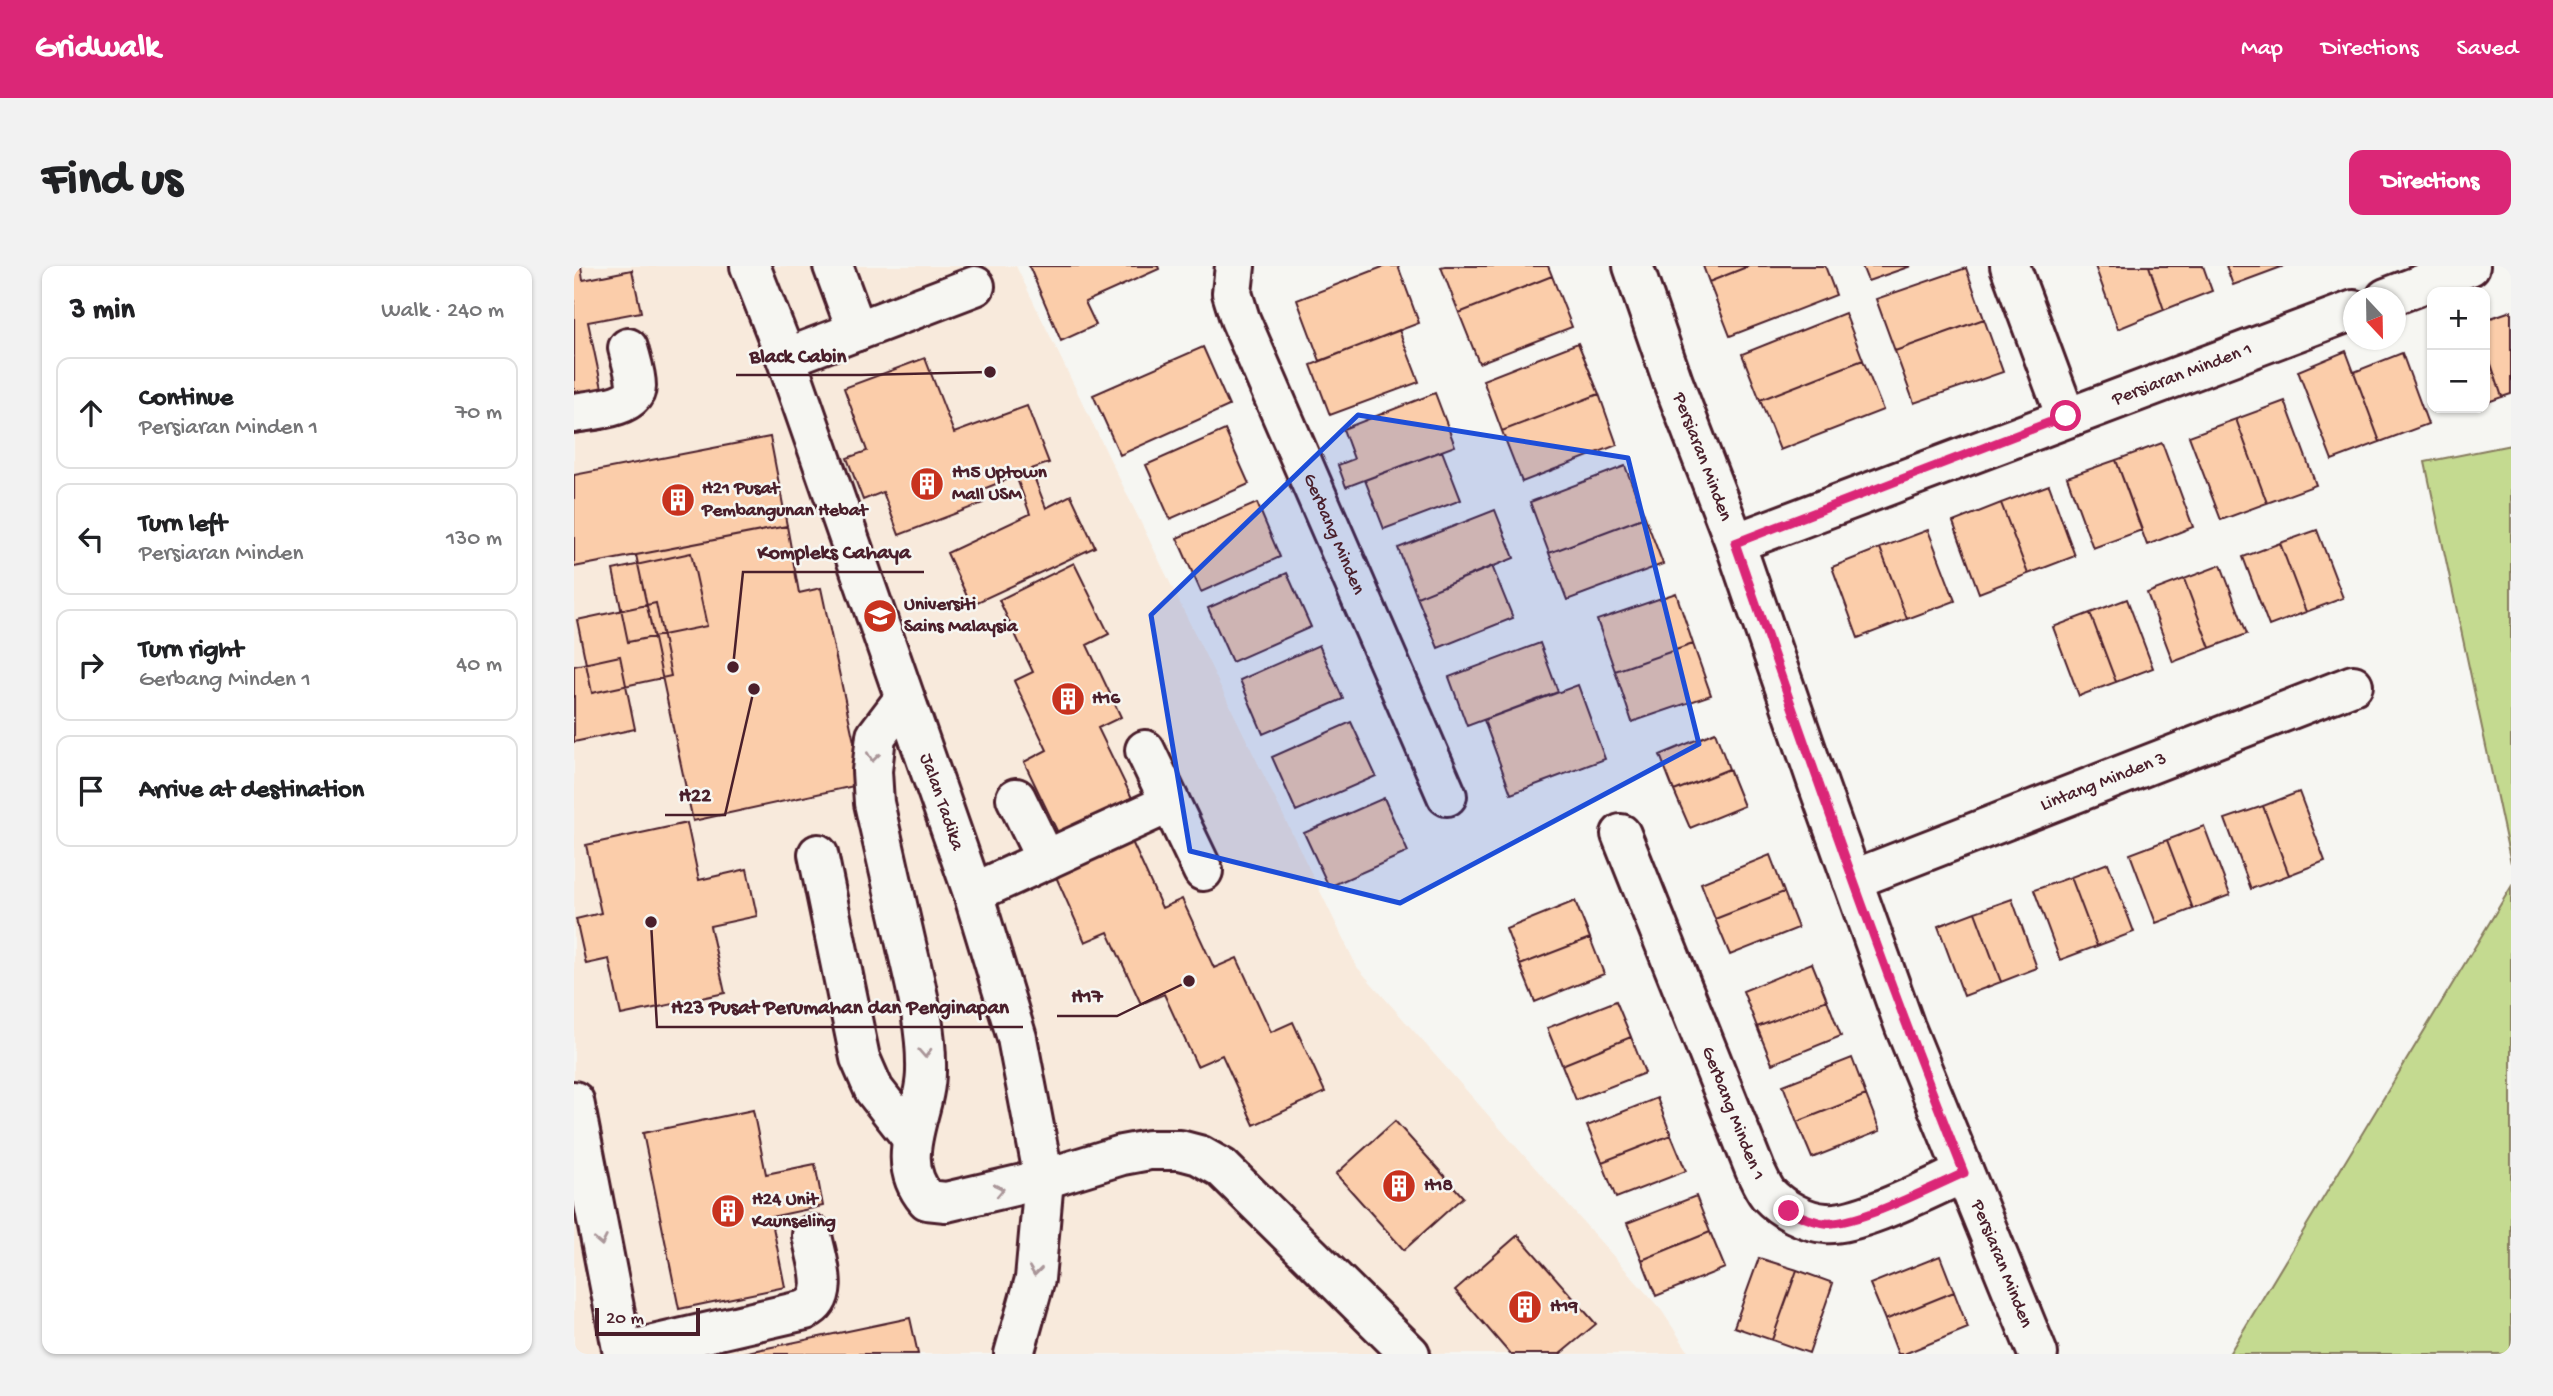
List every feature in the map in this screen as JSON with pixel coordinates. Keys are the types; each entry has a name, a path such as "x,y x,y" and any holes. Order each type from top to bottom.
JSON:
{"street":[{"name":"Jalan Tadika","path":"750,266 786,359 973,893 1017,1038 1044,1179 1035,1279 1014,1354"},
{"path":"833,266 857,331"},
{"name":"Persiaran Minden","path":"1633,266 1673,382 1735,543 1905,1027 2038,1354"},
{"path":"2010,266 2066,416"},
{"path":"2406,290 2470,266"},
{"name":"Gerbang Minden","path":"1233,267 1232,293 1240,319 1447,796"},
{"path":"786,359 975,286"},
{"name":"Persiaran Minden 1","path":"1735,543 2066,416 2343,314"},
{"path":"574,413 624,403 633,397 636,388 628,348"},
{"name":"Lintang Minden 3","path":"1852,880 2353,685"},
{"path":"904,699 876,736 872,771 874,803 924,1023 926,1075 911,1137 910,1153 916,1188 927,1200 946,1202 1044,1179 1122,1155 1149,1150 1180,1150 1199,1155 1222,1168 1409,1354"},
{"path":"1145,750 1203,872"},
{"path":"1016,798 1046,860"},
{"path":"973,893 1170,803"},
{"name":"Gerbang Minden 1","path":"1621,834 1755,1170 1768,1194 1789,1211 1807,1219 1825,1223 1843,1222 1862,1217 1964,1173"},
{"path":"818,854 860,1058 874,1090 911,1137"},
{"path":"574,1101 623,1353 815,1306 821,1297 821,1286 812,1235"}],"highlighted area":[{"path":"1358,415 1628,458 1699,744 1400,903 1190,851 1151,615"}],"shaded area":[{"name":"Universiti Sains Malaysia","path":"574,266 1016,266 1357,967 1662,1311 1690,1354 574,1354"}],"green space":[{"path":"2511,445 2511,863 2425,462"},
{"path":"2511,887 2511,1354 2229,1354"}],"building":[{"path":"574,266 581,266 583,280 632,270 641,312 588,322 603,393 574,398"},
{"path":"1029,266 1158,266 1159,269 1085,302 1096,325 1061,341"},
{"path":"1385,266 1398,266 1419,323 1320,361 1297,300"},
{"path":"1548,266 1552,276 1459,313 1441,267"},
{"path":"1703,266 1749,266 1709,282"},
{"path":"1749,266 1825,266 1836,295 1730,336 1709,282"},
{"path":"1862,266 1911,266 1868,281"},
{"path":"2095,266 2149,266 2164,310 2118,329"},
{"path":"2149,266 2203,266 2212,291 2164,310"},
{"path":"2226,266 2284,266 2233,285"},
{"path":"1966,268 1984,319 1895,351 1876,299"},
{"path":"1552,276 1572,327 1479,363 1459,313"},
{"path":"2511,311 2511,394 2502,397 2490,361 2490,318"},
{"path":"1845,313 1863,360 1760,400 1742,354"},
{"path":"1984,319 2003,372 1914,403 1895,351"},
{"path":"1399,330 1419,382 1330,415 1311,365"},
{"path":"1578,343 1599,394 1502,431 1483,380"},
{"path":"1203,347 1229,406 1120,455 1093,395"},
{"path":"2346,351 2380,442 2332,460 2298,371"},
{"path":"2402,353 2428,424 2380,442 2354,372"},
{"name":"H15 Uptown Mall USM","path":"925,358 954,433 1027,406 1049,463 1031,469 1046,508 1071,495 1095,547 971,605 947,553 1030,514 1016,476 978,491 983,503 899,535 883,492 863,500 847,458 867,451 844,388"},
{"path":"1863,360 1883,410 1780,450 1760,400"},
{"path":"2490,361 2502,397 2490,401"},
{"path":"1435,393 1455,446 1346,487 1338,465 1354,459 1343,429"},
{"path":"1599,394 1617,445 1522,482 1502,431"},
{"path":"2285,401 2316,485 2267,503 2236,419"},
{"path":"2236,419 2267,503 2221,520 2189,436"},
{"path":"1225,430 1249,484 1170,519 1146,465"},
{"name":"H21 Pusat Pembangunan Hebat","path":"770,437 787,526 574,567 574,475"},
{"path":"2162,443 2193,527 2147,545 2116,460"},
{"path":"1442,451 1461,500 1384,529 1365,480"},
{"path":"2116,460 2142,530 2093,548 2067,477"},
{"path":"1625,466 1645,517 1549,553 1530,502"},
{"path":"2049,485 2075,556 2028,574 2001,503"},
{"path":"1257,503 1280,557 1201,592 1177,538"},
{"path":"2001,503 2028,574 1979,593 1953,522"},
{"path":"1495,510 1514,558 1417,597 1398,548"},
{"path":"1645,517 1663,564 1567,600 1549,553"},
{"path":"787,526 799,593 821,588 863,784 693,821 636,555"},
{"path":"1928,530 1955,601 1907,619 1880,548"},
{"path":"2317,530 2343,598 2306,612 2280,543"},
{"path":"2280,543 2306,612 2269,626 2243,557"},
{"path":"1880,548 1907,619 1858,638 1832,567"},
{"path":"691,553 707,626 628,642 613,570"},
{"name":"H16","path":"1074,563 1109,634 1087,645 1121,717 1098,728 1133,800 1059,835 1024,762 1047,750 1014,681 1033,672 999,600"},
{"path":"2221,565 2247,634 2210,648 2184,579"},
{"path":"1492,566 1513,618 1438,648 1417,597"},
{"path":"1287,573 1311,627 1232,662 1208,608"},
{"path":"2184,579 2210,648 2173,662 2147,593"},
{"path":"1676,593 1693,644 1615,671 1597,620"},
{"path":"2127,599 2153,668 2116,682 2090,613"},
{"path":"656,603 671,676 592,693 577,620"},
{"path":"2090,613 2116,682 2079,696 2053,627"},
{"path":"1540,643 1558,692 1467,726 1449,677"},
{"path":"1693,644 1711,695 1632,722 1615,671"},
{"path":"1319,645 1343,699 1263,734 1240,680"},
{"path":"620,656 635,729 574,742 574,666"},
{"path":"1578,685 1605,759 1511,794 1484,720"},
{"path":"1351,722 1376,776 1296,811 1272,757"},
{"path":"1715,732 1729,769 1674,791 1660,755"},
{"path":"1729,769 1744,806 1690,828 1674,791"},
{"path":"2299,792 2325,861 2289,875 2263,806"},
{"path":"1384,798 1408,852 1329,887 1304,833"},
{"path":"2263,806 2289,875 2251,889 2225,819"},
{"path":"687,823 699,880 747,869 757,916 710,926 725,993 621,1015 609,959 586,964 576,919 601,913 586,845"},
{"path":"2204,826 2230,895 2193,909 2167,840"},
{"path":"1129,835 1162,908 1182,899 1214,968 1237,958 1271,1032 1293,1022 1325,1092 1254,1125 1222,1055 1197,1066 1164,994 1141,1004 1108,932 1085,942 1053,870"},
{"path":"2167,840 2193,909 2156,923 2130,854"},
{"path":"1770,855 1784,892 1715,919 1701,883"},
{"path":"2108,863 2134,932 2097,946 2071,877"},
{"path":"2071,877 2097,946 2060,960 2034,890"},
{"path":"1784,892 1798,928 1730,955 1715,919"},
{"path":"2012,899 2037,968 2001,982 1975,912"},
{"path":"1575,901 1590,938 1520,965 1506,929"},
{"path":"1975,912 2001,982 1964,996 1938,926"},
{"path":"1590,938 1604,974 1535,1002 1520,965"},
{"path":"1812,963 1827,1000 1757,1027 1743,991"},
{"path":"1827,1000 1841,1036 1772,1064 1757,1027"},
{"path":"1616,1001 1631,1037 1562,1065 1547,1028"},
{"path":"1631,1037 1645,1073 1576,1100 1562,1065"},
{"path":"1852,1058 1866,1095 1797,1122 1783,1085"},
{"path":"1866,1095 1880,1131 1812,1158 1797,1122"},
{"path":"1657,1098 1671,1135 1602,1162 1587,1126"},
{"name":"H24 Unit Kaunseling","path":"753,1110 766,1174 815,1164 823,1206 771,1217 785,1287 679,1309 643,1133"},
{"name":"H18","path":"1395,1121 1463,1197 1404,1250 1336,1174"},
{"path":"1671,1135 1686,1171 1616,1198 1602,1162"},
{"path":"1696,1196 1710,1232 1642,1260 1627,1223"},
{"path":"1710,1232 1725,1268 1656,1296 1642,1260"},
{"name":"H19","path":"1518,1235 1596,1324 1560,1354 1510,1354 1455,1290"},
{"path":"1940,1256 1954,1292 1885,1320 1870,1284"},
{"path":"1759,1258 1797,1270 1772,1340 1734,1327"},
{"path":"1797,1270 1833,1283 1809,1353 1772,1340"},
{"path":"1954,1292 1968,1328 1898,1354 1885,1320"},
{"path":"910,1318 918,1354 738,1354"}],"place":[{"name":"Black Cabin","path":"990,372"},
{"name":"H15 Uptown Mall USM","path":"927,484"},
{"name":"H21 Pusat Pembangunan Hebat","path":"678,500"},
{"name":"Universiti Sains Malaysia","path":"880,616"},
{"name":"Kompleks Cahaya","path":"733,667"},
{"name":"H22","path":"754,689"},
{"name":"H16","path":"1068,699"},
{"name":"H23 Pusat Perumahan dan Penginapan","path":"651,922"},
{"name":"H17","path":"1189,981"},
{"name":"H18","path":"1399,1186"},
{"name":"H24 Unit Kaunseling","path":"728,1211"},
{"name":"H19","path":"1525,1307"}],"route":[{"path":"1789,1211 1825,1223 1843,1222 1862,1217 1964,1173 1905,1027 1735,543 2066,416"}]}
